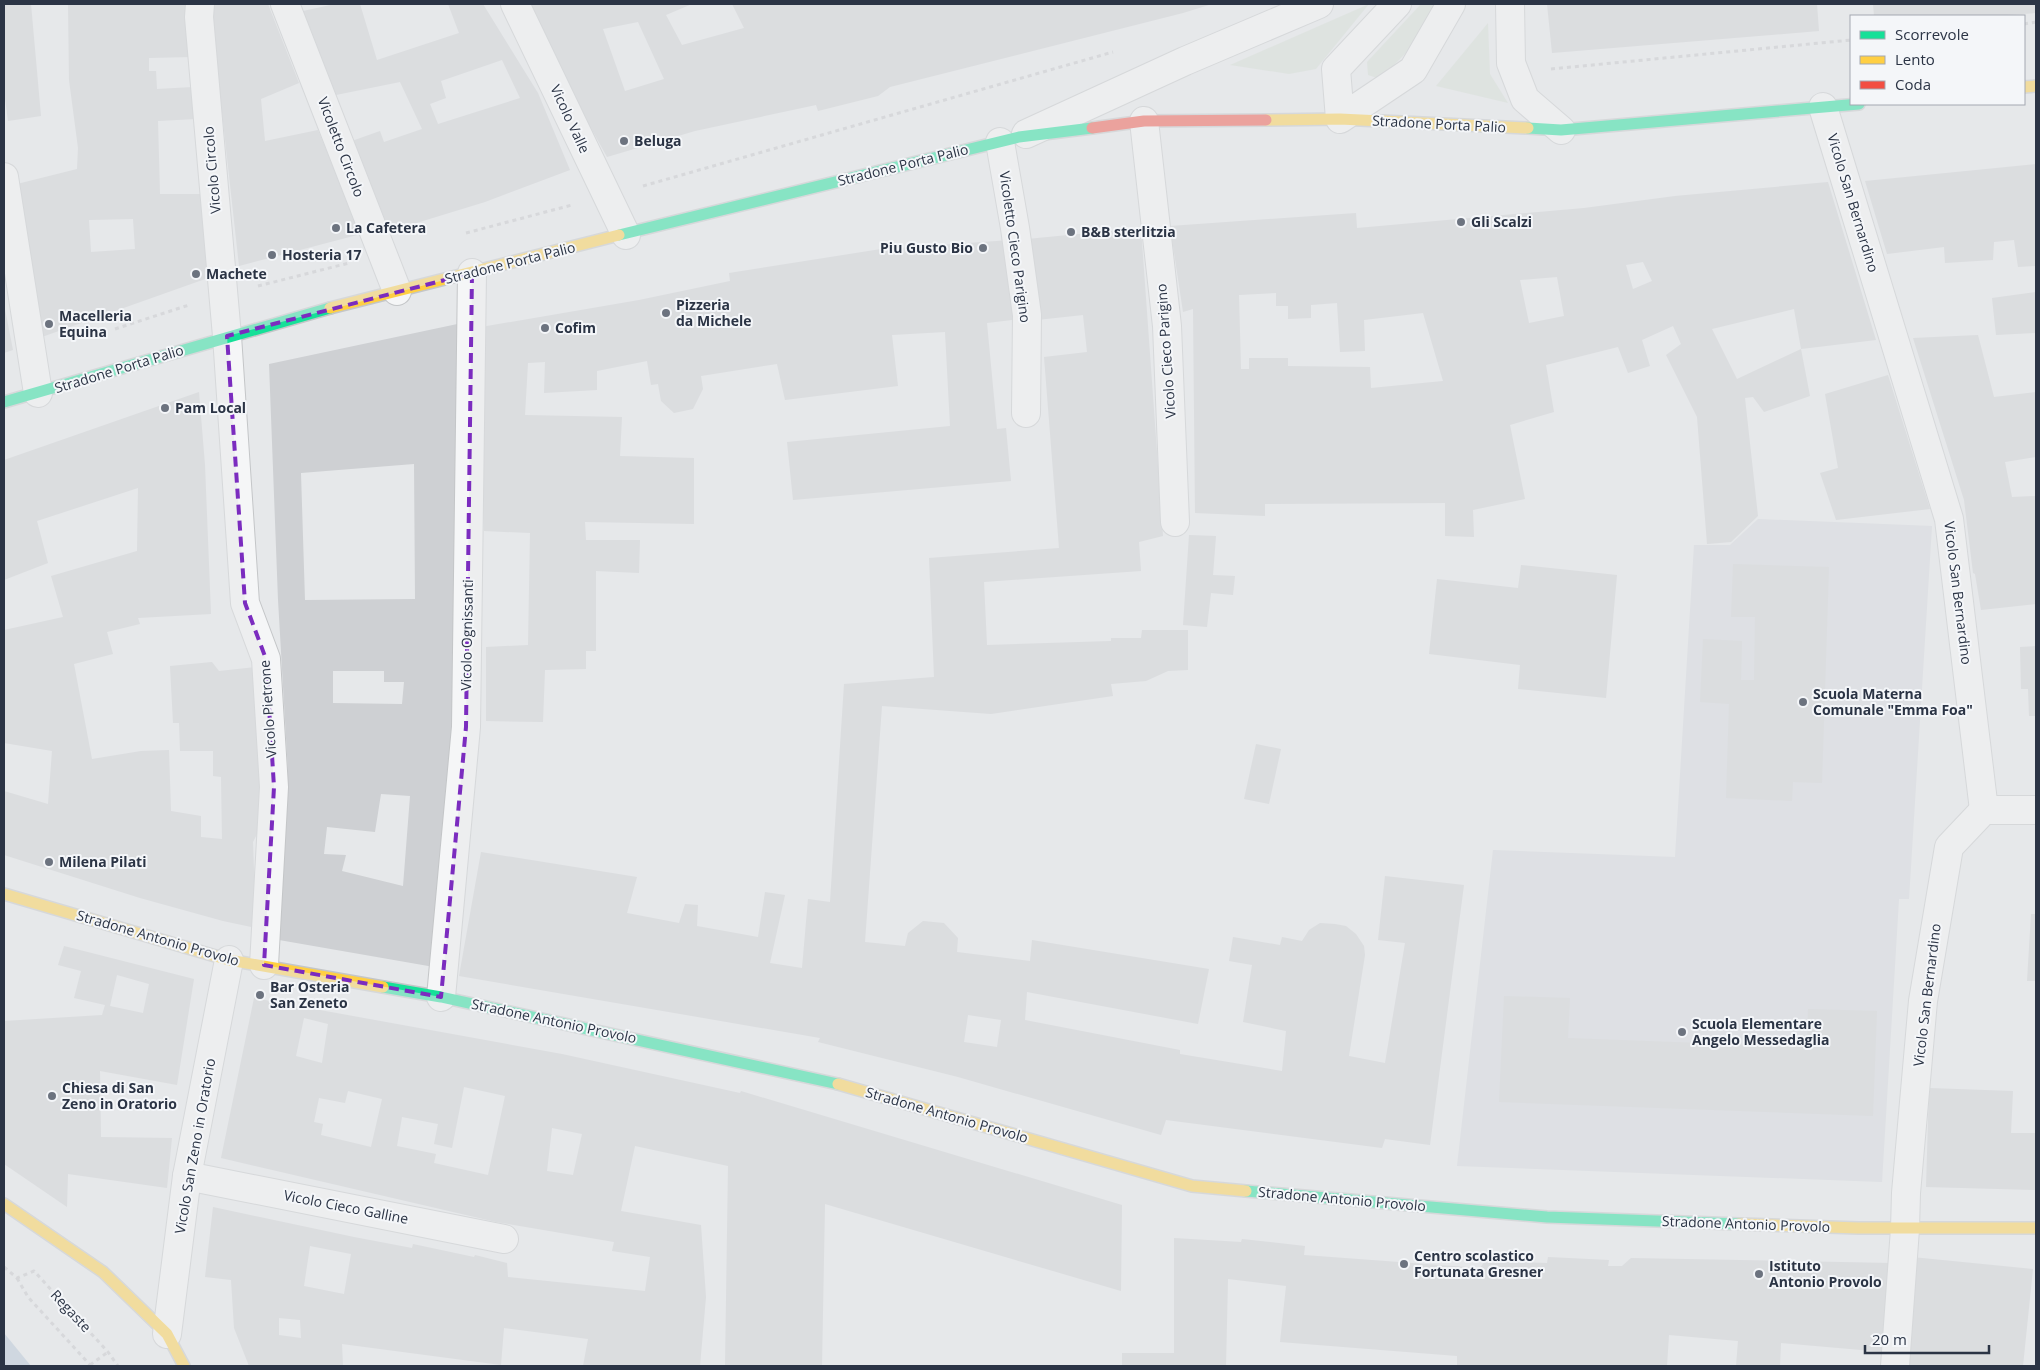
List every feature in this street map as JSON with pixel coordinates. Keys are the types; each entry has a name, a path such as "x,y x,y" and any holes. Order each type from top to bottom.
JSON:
{"street":[{"name":"Vicolo Circolo","path":"200,4 199,17 227,336"},
{"name":"Vicoletto Circolo","path":"285,4 397,291"},
{"name":"Vicolo Valle","path":"515,4 626,235"},
{"name":"Stradone Porta Palio","path":"1009,139 1319,4"},
{"path":"1397,4 1336,69 1340,119 1413,70 1451,4"},
{"path":"1510,4 1511,63 1525,99 1561,130"},
{"name":"Stradone Porta Palio","path":"4,402 227,336 397,291 1009,139 1144,121 1340,119 1561,130 1850,105"},
{"name":"Vicolo San Bernardino","path":"1823,107 1949,519 1984,810 1949,847 1923,1000 1906,1193 1906,1229 1895,1366"},
{"name":"Vicolo Cieco Parigino","path":"1144,121 1167,326 1175,522"},
{"name":"Vicoletto Cieco Parigino","path":"1009,139 1015,228 1027,315 1026,413"},
{"path":"4,177 38,393"},
{"name":"Vicolo Ognissanti","path":"442,997 466,727 472,273"},
{"name":"Vicolo Pietrone","path":"227,336 245,603 266,659 274,787 264,965"},
{"path":"1984,810 2036,810"},
{"name":"Stradone Antonio Provolo","path":"4,894 230,960 442,997 813,1077 1192,1186 1547,1217 1906,1229 2036,1228"},
{"name":"Vicolo San Zeno in Oratorio","path":"167,1334 187,1176 230,960"},
{"name":"Vicolo Cieco Galline","path":"187,1176 504,1239"},
{"path":"4,1204 103,1272 167,1334 184,1366"}],"path":[{"path":"1545,69 1850,40"},
{"name":"Regaste","path":"4,1267 18,1278 28,1297 90,1366"},
{"name":"Regaste","path":"18,1278 34,1271 108,1352 118,1366"},
{"path":"90,1366 108,1352"}],"highlighted area":[{"path":"472,273 466,727 441,997 264,965 274,787 266,659 245,603 227,336"}],"shaded area":[{"path":"1369,4 1316,69 1289,74 1230,65"},
{"path":"1421,4 1439,4 1420,35 1396,63 1377,78 1368,75 1367,62"},
{"path":"1488,23 1490,74 1508,103 1436,86"},
{"path":"1758,519 1932,526 1909,899 1899,899 1882,1182 1457,1166 1493,850 1675,857 1694,545 1730,545"}],"water":[{"path":"4,1333 31,1366 4,1366"}],"building":[{"path":"4,4 31,4 41,116 8,121 4,91"},
{"path":"68,4 190,4 191,57 149,58 149,71 156,71 157,89 193,87 196,119 158,121 160,194 201,194 208,278 39,338 17,184 77,169 78,148 69,80","holes":["133,219 135,249 91,252 89,220"]},
{"path":"210,4 268,4 299,83 261,99 265,141 318,130 361,234 239,266"},
{"path":"335,4 360,4 377,60 459,33 448,4 483,4 538,93 570,170 485,202 387,232 349,142 380,131 384,142 422,129 400,82 331,96 303,11","holes":["502,60 520,98 438,124 430,104 446,98 441,81"]},
{"path":"522,4 692,4 666,15 682,45 744,28 732,4 1212,4 890,87 878,96 818,111 816,105 695,131 607,157","holes":["638,22 664,79 625,91 603,29"]},
{"path":"1547,4 1817,4 1819,31 1552,53"},
{"path":"1873,4 2036,4 2036,13 2006,15 1874,15"},
{"path":"2036,164 2036,266 2018,267 2014,240 1994,242 1993,260 1945,263 1944,247 1887,254 1865,181"},
{"path":"1828,182 1876,340 1801,349 1810,396 1764,412 1753,397 1745,398 1758,516 1731,542 1707,544 1697,417 1666,355 1681,344 1673,326 1642,340 1650,366 1628,373 1618,347 1546,365 1554,412 1510,425 1525,499 1473,510 1474,537 1445,536 1445,503 1265,504 1265,516 1195,513 1193,309 1183,312 1170,226 1356,213 1357,228 1584,208 1675,196","holes":["1643,262 1652,281 1633,289 1626,265","1557,277 1564,316 1529,323 1520,280","1276,293 1276,306 1288,306 1288,319 1311,318 1311,305 1337,303 1340,352 1365,351 1364,320 1423,313 1443,381 1371,388 1370,367 1288,366 1288,358 1249,358 1249,369 1241,369 1239,295","1794,309 1801,349 1737,379 1712,329"]},
{"path":"1141,228 1163,536 1139,542 1141,571 984,582 987,645 1111,641 1111,638 1141,638 1142,630 1188,630 1188,670 1168,671 1146,681 1111,684 1113,696 991,714 882,706 865,942 905,946 908,933 923,921 944,923 958,938 957,952 1030,961 1032,940 1209,969 1198,1024 1027,992 1025,1020 1180,1050 1180,1054 1282,1071 1286,1031 1243,1022 1252,965 1229,961 1233,937 1280,945 1282,937 1302,941 1309,930 1320,923 1346,926 1356,934 1364,946 1365,955 1349,1056 1385,1063 1405,943 1378,940 1385,876 1464,885 1430,1145 1385,1139 1382,1148 1166,1120 1161,1135 958,1077 818,1042 820,1038 459,976 481,852 637,877 627,913 679,923 685,904 698,905 697,926 758,937 765,892 785,895 770,963 802,968 808,899 830,902 844,684 934,677 929,558 1059,548 1044,357 1087,352 1083,315 1037,320 1027,239","holes":["968,1015 1001,1020 997,1047 964,1042"]},
{"path":"1011,240 1019,319 987,323 997,429 1006,428 1011,481 793,500 787,442 950,426 945,332 892,335 898,386 785,400 777,364 701,376 703,389 693,409 674,413 661,401 658,384 651,385 647,361 597,371 597,390 544,393 545,362 528,363 525,415 622,417 620,456 694,458 694,524 585,522 586,540 640,540 639,573 596,571 596,651 586,651 586,669 545,670 543,722 486,721 486,647 528,645 530,533 484,531 481,327 639,300 730,281 729,273 881,249"},
{"path":"2036,292 2036,333 1996,335 1992,298"},
{"path":"4,304 13,350 4,353"},
{"path":"462,323 456,683 434,967 279,940 288,772 278,600 269,364","holes":["414,464 415,599 305,600 301,473","333,671 384,671 384,682 404,682 402,704 333,703","381,794 410,796 403,886 342,871 346,855 324,854 327,827 375,832"]},
{"path":"1978,335 1994,397 2036,392 2036,457 2005,462 2012,497 2036,496 2036,604 1981,610 1975,574 1973,573 1964,500 1913,338"},
{"path":"1888,375 1930,509 1836,520 1820,473 1838,468 1825,394"},
{"path":"199,392 205,465 211,614 138,618 140,624 107,632 113,654 74,664 92,759 141,751 169,750 171,811 201,816 201,837 222,839 221,777 213,776 213,751 180,751 179,723 173,723 170,666 212,662 219,671 257,667 262,739 261,826 253,842 256,928 140,898 4,855 4,791 48,804 52,751 4,743 4,630 63,617 51,576 137,551 138,488 37,521 48,563 4,580 4,460"},
{"path":"1189,535 1216,536 1213,575 1235,576 1233,595 1211,593 1207,627 1183,625"},
{"path":"1733,564 1829,567 1822,783 1793,782 1792,801 1726,798 1729,704 1700,702 1703,639 1742,641 1741,680 1754,680 1755,617 1731,617"},
{"path":"1521,565 1617,575 1606,698 1518,689 1520,665 1429,654 1437,579 1518,588"},
{"path":"2036,646 2036,716 2029,716 2028,689 2021,689 2020,647"},
{"path":"1256,744 1281,749 1269,804 1244,799"},
{"path":"2031,914 2036,914 2036,981 2027,981"},
{"path":"64,946 194,979 177,1085 100,1071 101,1137 172,1138 167,1188 68,1174 67,1207 4,1164 4,1021 102,1015 105,1005 74,998 81,971 58,965","holes":["117,975 149,984 143,1013 110,1006"]},
{"path":"1504,996 1570,998 1568,1038 1807,1047 1808,1009 1877,1011 1873,1116 1499,1102"},
{"path":"254,998 562,1054 740,1093 741,1091 1122,1205 1121,1291 825,1204 822,1366 725,1366 728,1166 635,1146 621,1211 701,1225 706,1297 700,1366 583,1366 588,1339 504,1328 501,1365 342,1344 343,1366 249,1366 234,1328 231,1280 205,1277 213,1207 412,1248 413,1244 474,1257 475,1255 507,1263 508,1277 645,1291 650,1257 612,1251 614,1242 496,1222 221,1158","holes":["304,1018 328,1024 322,1063 296,1056","464,1087 505,1096 488,1175 434,1163 436,1154 397,1146 402,1117 438,1124 434,1144 452,1148","348,1091 382,1099 371,1147 321,1135 323,1124 314,1122 319,1098 345,1103","552,1128 582,1134 573,1175 547,1171","310,1246 351,1254 344,1294 304,1286","279,1318 300,1320 301,1338 279,1335"]},
{"path":"1929,1088 2013,1091 2011,1133 2036,1133 2036,1190 1926,1187"},
{"path":"1174,1238 1241,1242 1242,1239 1305,1246 1304,1255 1480,1268 1485,1261 1547,1263 1548,1257 1609,1260 1608,1266 1622,1266 1631,1258 1891,1263 1884,1352 1781,1343 1780,1366 1736,1366 1738,1341 1669,1335 1667,1366 1457,1366 1457,1356 1280,1342 1286,1286 1228,1279 1226,1366 1122,1366 1122,1353 1174,1353"},
{"path":"1912,1257 2033,1269 2023,1366 1901,1366"}],"traffic: fast":[{"path":"1528,128 1561,130 1850,105"},
{"path":"619,235 1019,137 1092,128"},
{"path":"4,402 330,308"},
{"path":"383,987 441,997 838,1084"},
{"path":"1246,1191 1547,1217 1739,1224"}],"traffic: slow":[{"path":"2025,87 2036,86"},
{"path":"1266,120 1340,119 1528,128"},
{"path":"330,308 619,235"},
{"path":"4,894 229,960 383,987"},
{"path":"838,1084 1192,1186 1246,1191"},
{"path":"4,1204 103,1272 167,1334 184,1366"},
{"path":"1739,1224 1858,1228 2036,1228"}],"traffic: jam":[{"path":"1092,128 1144,121 1266,120"}],"place":[{"name":"Beluga","path":"624,141"},
{"name":"Gli Scalzi","path":"1461,222"},
{"name":"La Cafetera","path":"336,228"},
{"name":"B&B sterlitzia","path":"1071,232"},
{"name":"Piu Gusto Bio","path":"983,248"},
{"name":"Hosteria 17","path":"272,255"},
{"name":"Machete","path":"196,274"},
{"name":"Pizzeria da Michele","path":"666,313"},
{"name":"Macelleria Equina","path":"49,324"},
{"name":"Cofim","path":"545,328"},
{"name":"Pam Local","path":"165,408"},
{"name":"Scuola Materna Comunale \"Emma Foa\"","path":"1803,702"},
{"name":"Milena Pilati","path":"49,862"},
{"name":"Bar Osteria San Zeneto","path":"260,995"},
{"name":"Scuola Elementare Angelo Messedaglia","path":"1682,1032"},
{"name":"Chiesa di San Zeno in Oratorio","path":"52,1096"},
{"name":"Centro scolastico Fortunata Gresner","path":"1404,1264"},
{"name":"Istituto Antonio Provolo","path":"1759,1274"}]}
